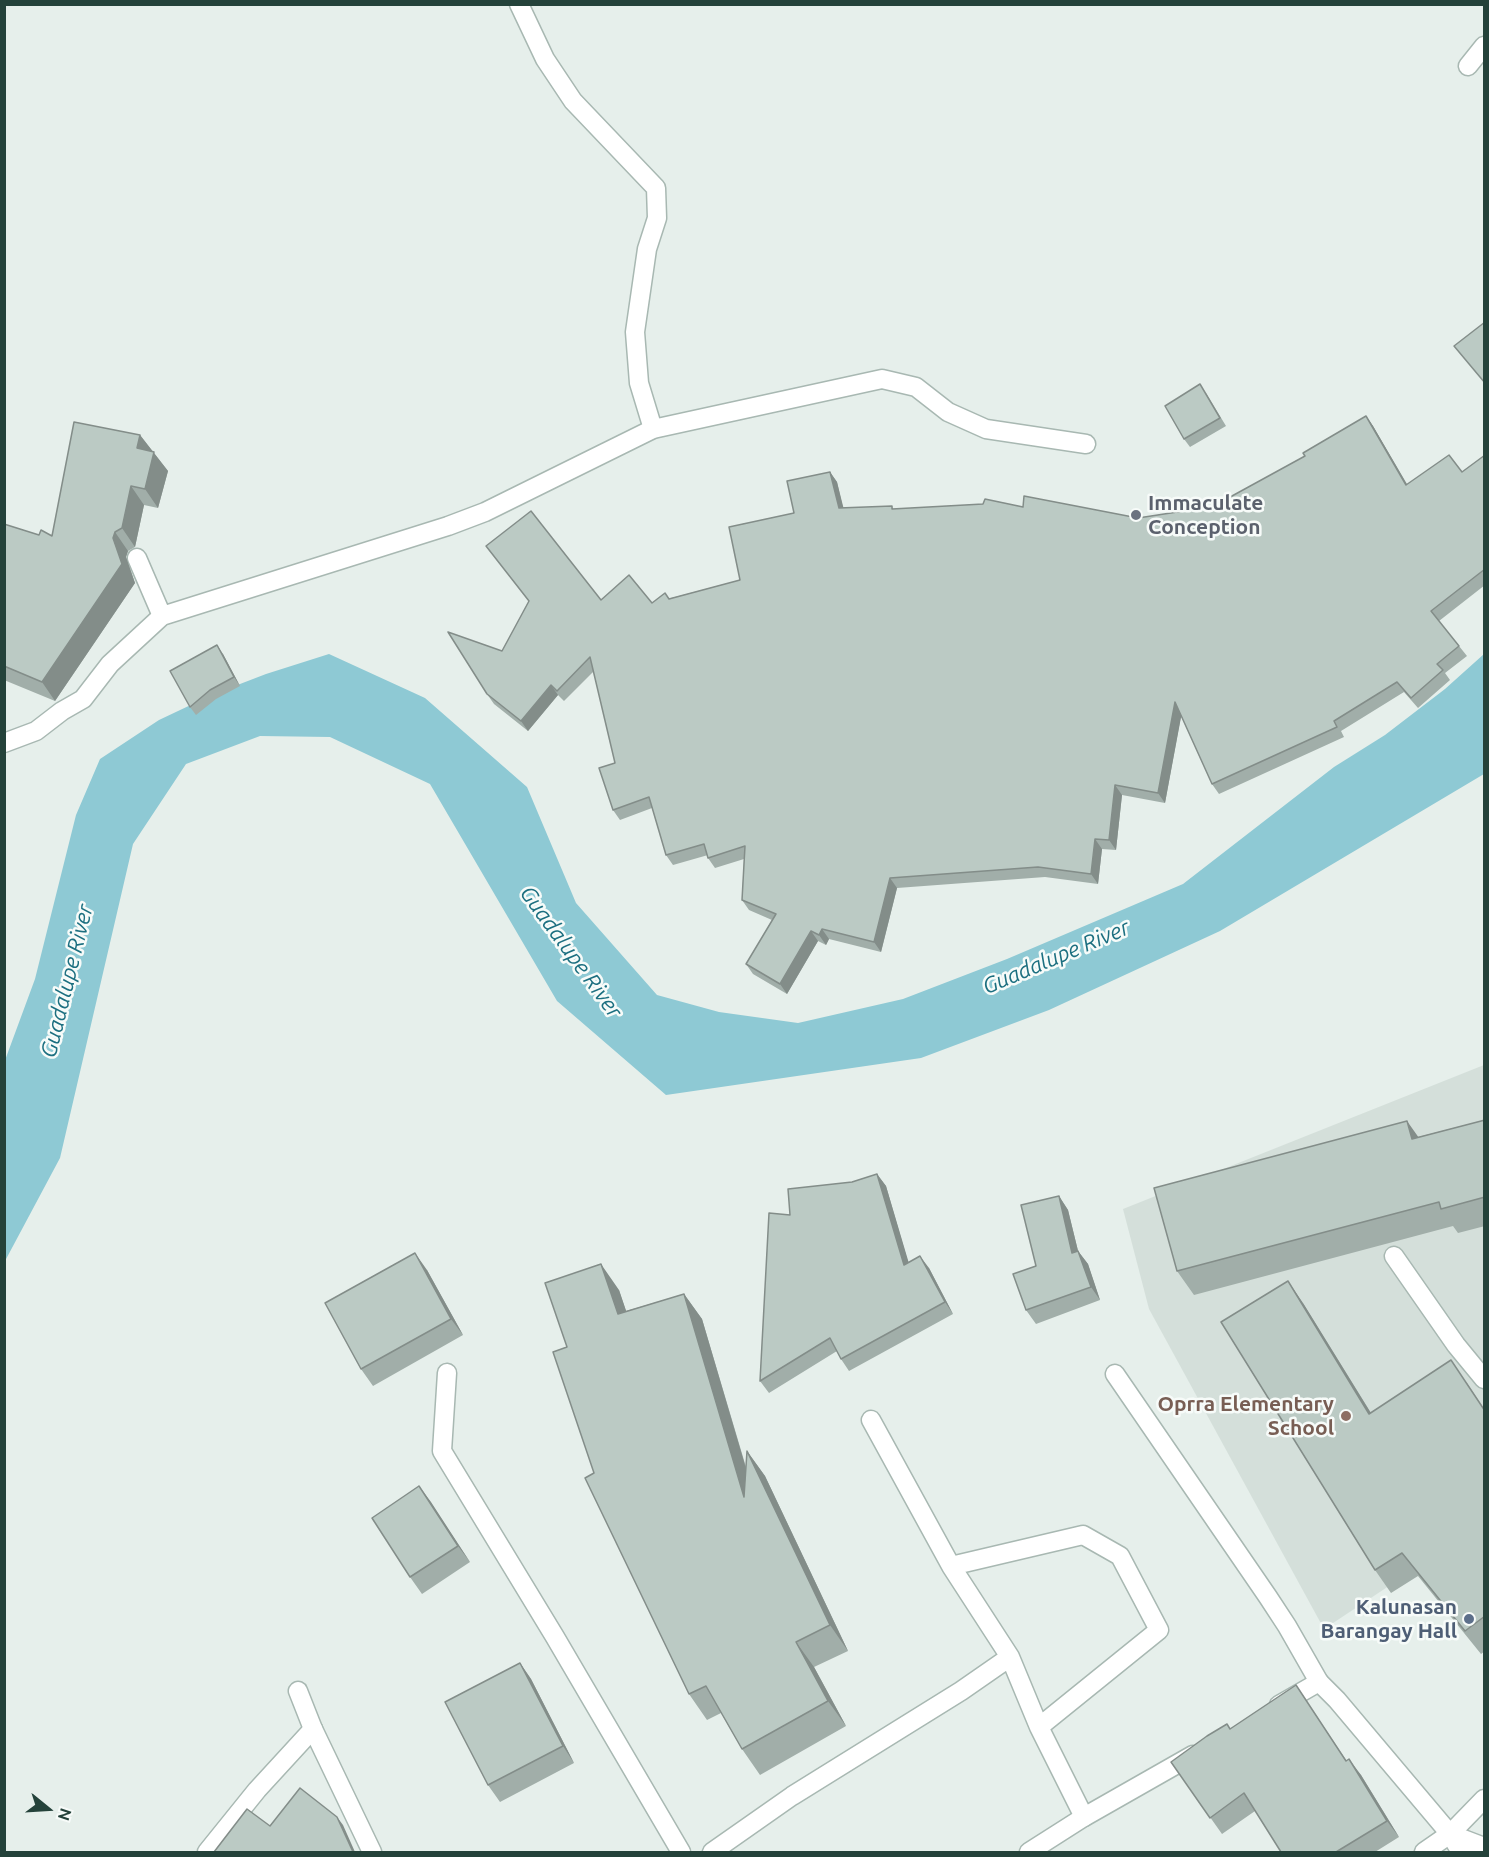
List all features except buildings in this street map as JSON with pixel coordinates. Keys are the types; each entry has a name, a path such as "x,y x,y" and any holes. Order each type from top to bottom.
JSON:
{"street":[{"path":"519,4 545,58 573,101 656,188 657,218 647,249 635,332 639,382 653,429"},
{"path":"1468,66 1485,46"},
{"path":"4,743 36,731 62,711 83,699 110,664 162,616 448,526 485,512 653,429 882,379 916,387 948,412 986,429 1086,444"},
{"path":"137,558 162,616"},
{"path":"1394,1256 1456,1345 1485,1379"},
{"path":"447,1373 442,1451 681,1852"},
{"path":"1115,1374 1281,1616 1319,1682 1337,1700 1450,1834 1461,1852"},
{"path":"871,1420 951,1566 1010,1657 1039,1727 1084,1817"},
{"path":"951,1566 1083,1535 1120,1556 1159,1630 1039,1727"},
{"path":"712,1852 792,1796 962,1691 1010,1657"},
{"path":"1268,1711 1319,1682"},
{"path":"298,1691 313,1729 372,1852"},
{"path":"207,1852 257,1790 313,1729"},
{"path":"1029,1852 1084,1817 1207,1747"},
{"path":"1424,1852 1450,1834 1485,1799"},
{"path":"1450,1834 1485,1847"}],"shaded area":[{"name":"Oprra Elementary School","path":"1484,1065 1484,1523 1324,1629 1149,1309 1123,1209"}],"water":[{"name":"Guadalupe River","path":"329,654 425,698 527,787 576,903 657,995 719,1012 798,1023 903,999 1007,959 1183,884 1334,767 1385,735 1445,689 1484,654 1484,774 1220,931 1049,1010 921,1058 666,1095 557,1001 430,784 330,737 260,736 186,764 133,844 60,1158 5,1261 4,1063 35,979 76,815 100,759 159,720 214,694 266,674"}],"place":[{"name":"Immaculate Conception","path":"1136,515"},
{"name":"Oprra Elementary School","path":"1346,1416"},
{"name":"Kalunasan Barangay Hall","path":"1469,1619"}]}
